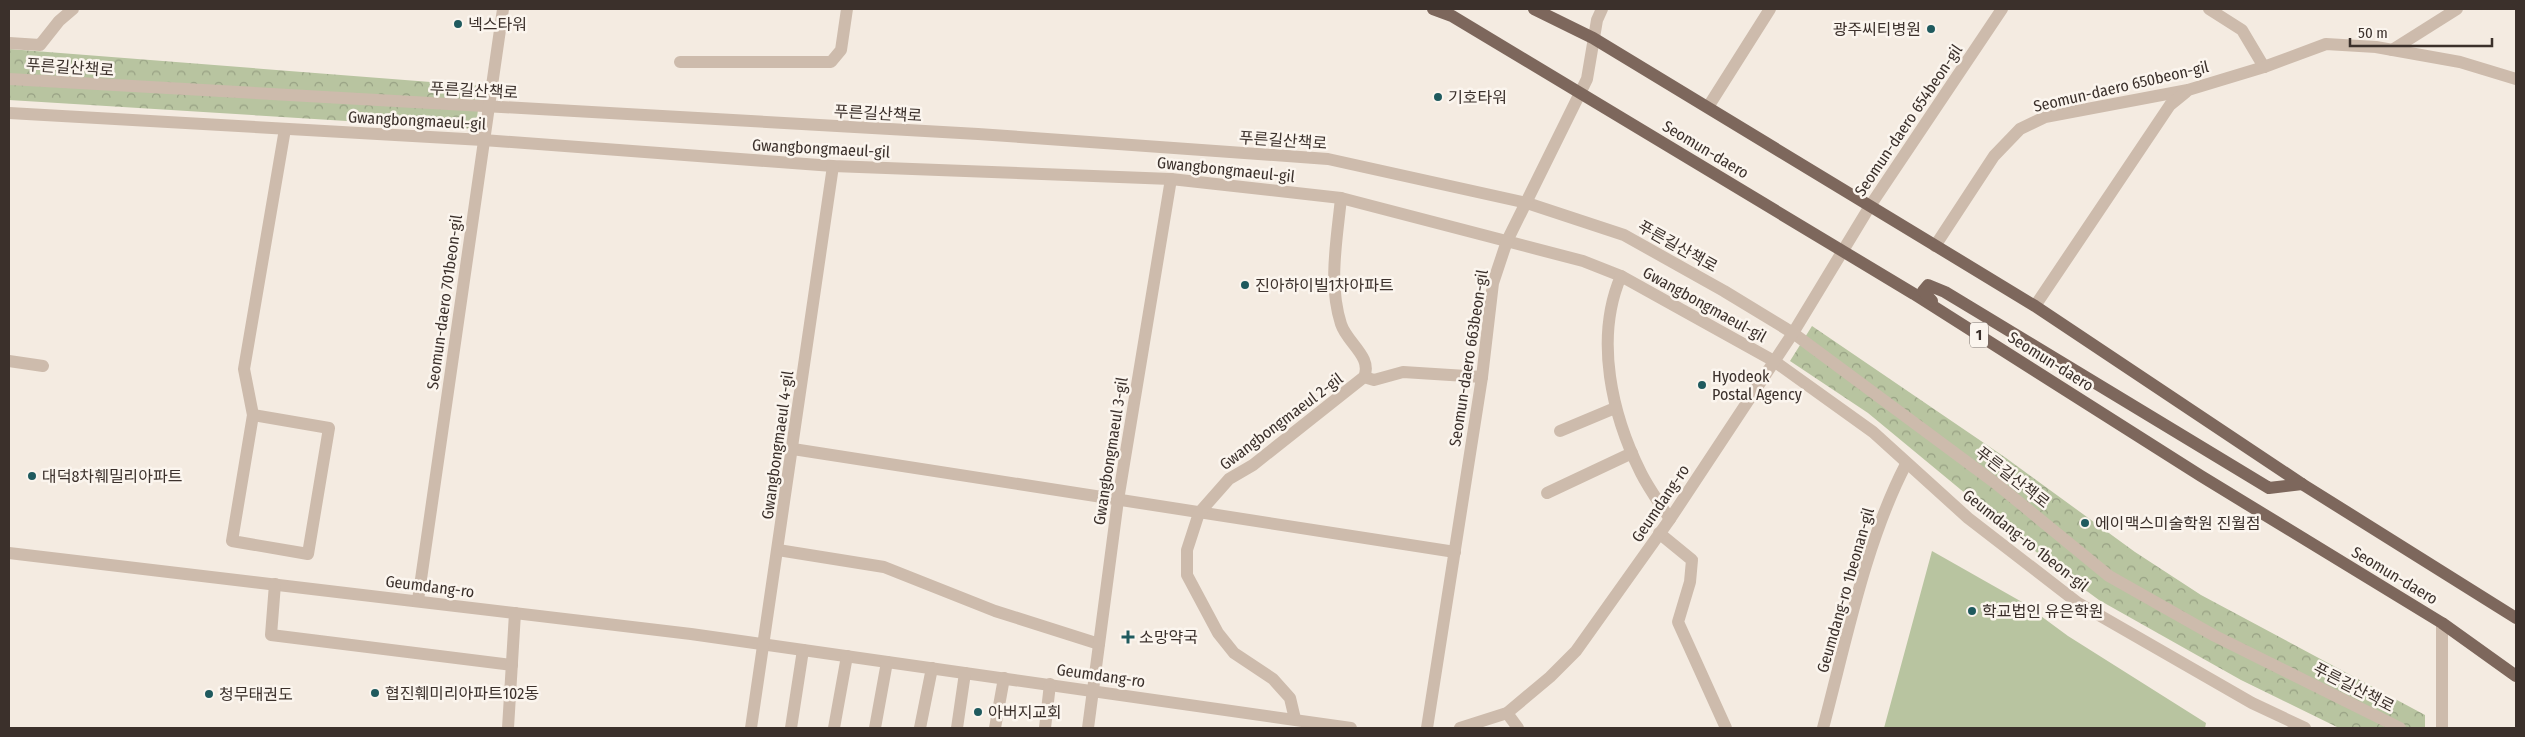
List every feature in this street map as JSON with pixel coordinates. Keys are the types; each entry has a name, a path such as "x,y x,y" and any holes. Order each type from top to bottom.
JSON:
{"main road":[{"name":"Seomun-daero","path":"1433,9 1452,16 1580,92 1950,317 2201,476 2442,623 2516,676"},
{"name":"Seomun-daero","path":"1534,9 1593,38 2035,306 2302,484 2516,618"},
{"path":"1950,317 1925,294 1923,291 1928,285 1945,292 2269,488 2302,484"}],"street":[{"path":"9,43 40,45 59,21 73,9"},
{"name":"Seomun-daero 701beon-gil","path":"418,600 502,9"},
{"path":"680,62 831,62 841,50 846,9"},
{"name":"Seomun-daero 663beon-gil","path":"1427,728 1482,377 1493,283 1507,241 1587,79 1593,38 1602,9"},
{"path":"1708,107 1770,9"},
{"name":"Seomun-daero 654beon-gil","path":"1842,251 2002,9"},
{"path":"2209,9 2242,30 2264,67"},
{"path":"2392,50 2457,9"},
{"name":"Seomun-daero 650beon-gil","path":"1935,246 1994,156 2020,129 2045,117 2188,90 2264,67 2326,44 2376,46 2460,62 2516,79"},
{"name":"푸른길산책로","path":"9,80 968,134 1328,159 1527,203 1624,235 1724,291 1793,333 1998,485 2109,576 2215,636 2400,728"},
{"path":"2035,306 2170,105 2188,90"},
{"name":"Gwangbongmaeul-gil","path":"9,114 483,140 833,166 1171,179 1341,198 1589,263 1621,276 1774,361"},
{"path":"253,415 329,428 308,554 232,541 253,415 244,369 285,129"},
{"name":"Gwangbongmaeul 4-gil","path":"751,728 765,644 833,166"},
{"name":"Gwangbongmaeul 3-gil","path":"1088,728 1118,500 1171,179"},
{"name":"Gwangbongmaeul 2-gil","path":"1295,719 1290,698 1273,679 1234,653 1218,633 1186,575 1187,550 1199,513 1229,478 1253,465 1364,377 1367,366 1364,358 1347,338 1338,311 1335,271 1341,198"},
{"name":"Geumdang-ro","path":"1462,728 1507,713 1550,677 1576,651 1670,519 1793,333 1842,251"},
{"name":"Gwangbongmaeul-gil","path":"1621,276 1613,302 1608,341 1615,408 1641,474 1670,519"},
{"path":"9,361 43,366"},
{"name":"Geumdang-ro 1beon-gil","path":"1774,361 1873,432 1906,464 1968,518 2078,603 2252,703 2305,728"},
{"path":"1364,377 1374,380 1402,372 1482,377"},
{"path":"1560,431 1615,408"},
{"path":"793,449 1455,552"},
{"path":"1547,493 1632,453"},
{"name":"Geumdang-ro 1beonan-gil","path":"1823,728 1876,534 1888,501 1906,464"},
{"path":"1659,533 1692,560 1690,582 1678,622 1726,728"},
{"path":"778,550 884,568 995,612 1099,644"},
{"name":"Geumdang-ro","path":"9,553 418,600 765,644 1351,728"},
{"path":"275,584 271,635 512,665"},
{"path":"508,728 515,613"},
{"path":"2442,623 2442,728"},
{"path":"791,728 803,650"},
{"path":"834,728 847,656"},
{"path":"875,728 887,662"},
{"path":"920,728 932,668"},
{"path":"957,728 965,673"},
{"path":"996,728 1004,678"},
{"path":"1045,728 1050,684"},
{"path":"1507,713 1518,728"}],"green space":[{"path":"9,49 482,86 475,129 9,100"},
{"path":"1812,326 2006,458 2135,552 2201,595 2425,715 2425,728 2339,728 2241,680 2099,600 2058,570 1868,413 1790,361"},
{"name":"학교법인 유은학원","path":"1932,551 2022,602 2068,636 2206,723 2205,728 1884,728"}],"place":[{"name":"넥스타워","path":"458,24"},
{"name":"광주씨티병원","path":"1931,29"},
{"name":"기호타워","path":"1438,97"},
{"name":"진아하이빌1차아파트","path":"1245,285"},
{"name":"Hyodeok Postal Agency","path":"1702,385"},
{"name":"대덕8차훼밀리아파트","path":"32,476"},
{"name":"에이맥스미술학원 진월점","path":"2085,523"},
{"name":"학교법인 유은학원","path":"1972,611"},
{"name":"소망약국","path":"1128,637"},
{"name":"협진훼미리아파트102동","path":"375,693"},
{"name":"청무태권도","path":"209,694"},
{"name":"아버지교회","path":"978,712"}]}
